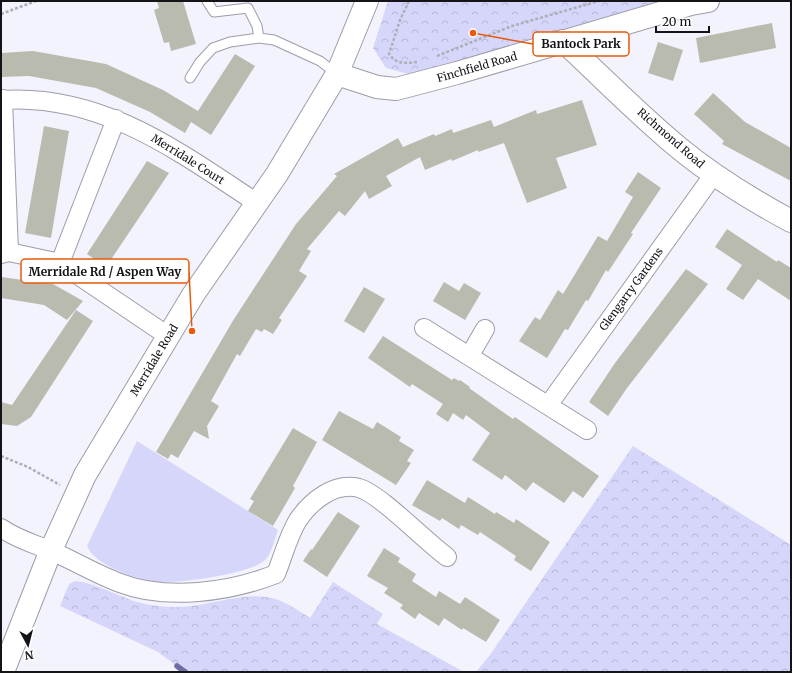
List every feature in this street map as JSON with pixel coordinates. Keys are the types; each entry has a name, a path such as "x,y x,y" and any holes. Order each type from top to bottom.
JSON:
{"street":[{"name":"Merridale Road","path":"3,672 51,550 85,475 193,295 277,174 337,74 367,1"},
{"name":"Finchfield Road","path":"337,74 377,87 396,89 457,73 691,4 708,1"},
{"name":"Richmond Road","path":"563,41 679,148 753,200 791,221"},
{"name":"Merridale Court","path":"168,336 60,263 5,253 2,100 30,99 57,102 116,119 157,138 257,203"},
{"path":"60,263 116,119"},
{"name":"Glengarry Gardens","path":"548,404 714,174"},
{"path":"424,328 470,355 587,430"},
{"path":"470,355 485,329"},
{"path":"1,528 10,534 51,550 121,584 152,592 192,592 255,582 276,574 298,521 308,508 320,496 334,489 345,487 359,488 378,498 429,544 447,557"}],"lane":[{"path":"207,1 214,12 248,8 257,26 259,38"},
{"path":"190,78 200,62 213,48 230,42 259,38 274,40 320,61 337,74"}],"path":[{"path":"1,14 36,1"},
{"path":"409,1 400,20 389,54 393,60 400,63 421,61"},
{"path":"433,58 512,26 599,1"},
{"path":"1,456 28,467 76,494"}],"green space":[{"path":"388,1 683,1 408,74 386,68 373,48"},
{"path":"137,441 278,530 267,558 260,564 233,573 171,582 142,579 119,571 99,560 87,546"},
{"path":"633,446 791,545 791,672 476,672 490,655"},
{"path":"75,581 84,582 136,602 161,606 185,607 244,597 266,597 284,602 310,618 333,582 383,614 377,624 464,672 185,672 158,652 60,606 69,584"}],"building":[{"path":"157,1 183,1 196,44 171,51 169,42 164,43 154,10 159,8"},
{"path":"772,23 776,48 700,63 696,38"},
{"path":"658,42 683,50 673,81 648,73"},
{"path":"33,51 106,64 163,90 198,111 235,54 255,66 211,135 191,122 185,133 150,112 96,88 29,76 1,77 1,53"},
{"path":"713,93 745,122 791,148 791,181 722,144 724,141 694,114"},
{"path":"582,100 597,145 556,158 567,188 527,203 504,143 478,152 478,150 452,161 451,159 425,170 420,157 386,176 392,186 369,199 365,191 345,216 339,211 307,249 311,251 299,271 307,276 279,318 282,320 273,334 264,329 262,332 256,329 240,356 237,354 211,401 219,406 207,426 209,439 194,431 178,458 171,454 168,459 156,452 234,319 296,224 337,176 334,174 398,138 403,147 434,134 435,136 452,129 453,133 491,120 494,127 536,110 537,114"},
{"path":"44,126 69,131 51,238 25,233"},
{"path":"147,161 169,173 106,267 87,254"},
{"path":"638,172 661,188 631,233 633,234 608,272 606,270 588,301 586,300 568,330 565,329 547,358 519,341 535,317 540,320 558,290 563,294 598,236 607,241 633,197 625,192"},
{"path":"727,229 777,262 778,260 791,268 791,301 758,279 743,300 726,289 742,265 715,247"},
{"path":"686,269 708,284 627,388 608,416 589,402 615,363"},
{"path":"1,277 53,284 83,301 67,320 44,305 1,298"},
{"path":"444,282 459,291 464,283 481,293 465,320 433,301"},
{"path":"364,287 385,299 364,333 344,321"},
{"path":"76,310 93,321 31,417 17,426 1,424 1,402 12,405"},
{"path":"383,336 452,380 454,378 459,381 460,380 513,419 515,417 599,476 583,498 573,491 564,503 533,482 526,491 505,475 502,480 472,460 490,433 466,415 463,420 453,413 448,422 436,414 443,404 412,384 410,387 368,358"},
{"path":"339,411 373,429 377,422 401,437 399,441 414,450 407,461 411,463 396,485 322,440"},
{"path":"293,428 317,442 293,486 295,488 273,526 248,511 254,501 250,499"},
{"path":"427,480 465,503 468,497 495,514 496,512 514,523 516,519 550,542 531,571 514,560 516,556 480,532 478,535 461,525 459,529 442,518 440,521 412,505"},
{"path":"338,512 360,526 327,577 303,561"},
{"path":"384,548 400,558 398,562 416,574 412,581 436,597 439,591 460,604 465,597 500,620 486,642 463,628 462,630 444,618 439,626 419,613 415,619 400,608 403,605 384,593 388,588 367,576"}],"waterway":[{"path":"177,666 185,672"}],"place":[{"name":"Bantock Park","path":"473,33"},
{"name":"Merridale Rd / Aspen Way","path":"192,331"}]}
